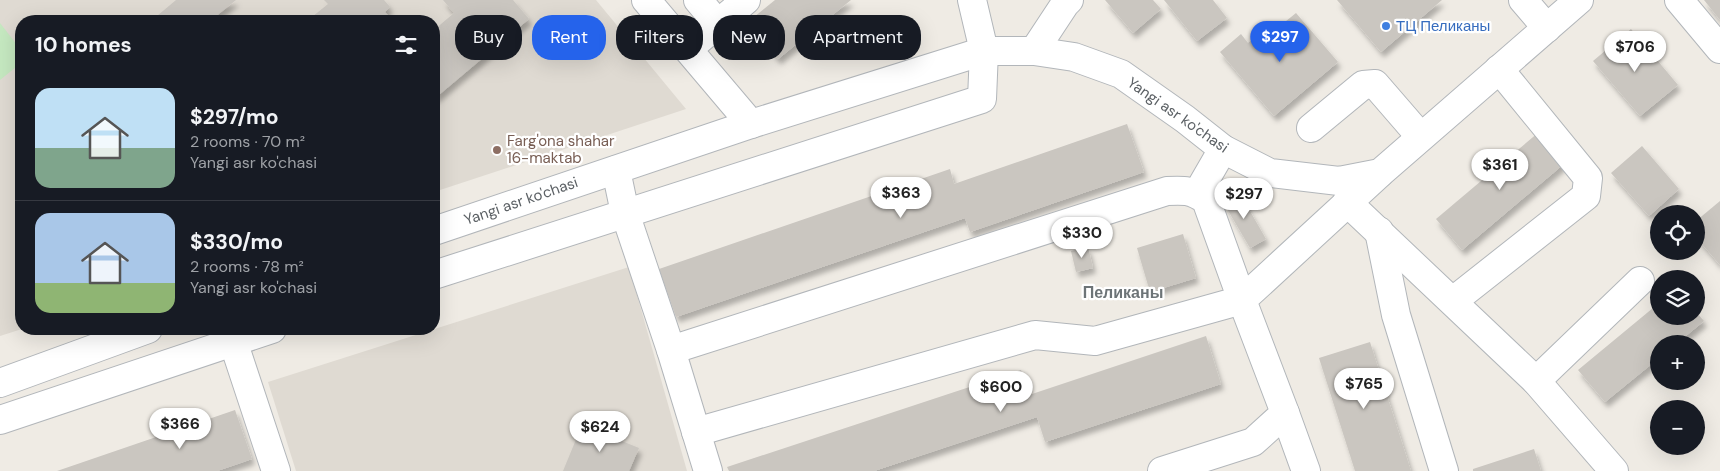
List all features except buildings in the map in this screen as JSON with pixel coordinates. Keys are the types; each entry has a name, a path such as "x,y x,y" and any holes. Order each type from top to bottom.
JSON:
{"street":[{"path":"646,0 659,15"},
{"path":"698,0 713,18"},
{"path":"728,15 746,0"},
{"path":"440,274 626,212 982,98 984,51 972,0"},
{"path":"1034,51 1069,0"},
{"path":"1523,0 1546,28"},
{"name":"Yangi asr ko'chasi","path":"440,229 751,124 984,51 1034,51 1074,57 1120,74 1185,119 1223,149 1270,173 1339,181 1380,172 1579,0"},
{"path":"1679,0 1720,49"},
{"path":"703,36 713,28"},
{"path":"697,60 751,124"},
{"path":"1453,301 1586,196 1588,178 1499,69"},
{"path":"1310,128 1363,85 1375,84 1420,136"},
{"path":"1197,194 1223,149"},
{"path":"616,170 626,212 708,471"},
{"path":"696,432 1035,335 1095,341 1242,300 1380,172"},
{"path":"671,350 1168,191 1187,190 1206,200 1306,471"},
{"path":"1347,202 1536,381 1614,471"},
{"path":"1379,231 1396,316 1444,471"},
{"path":"1536,381 1640,281"},
{"path":"4,375 129,335"},
{"path":"0,420 231,335 276,471"},
{"path":"1162,471 1213,463 1253,442 1285,413"}],"shaded area":[{"name":"Farg'ona shahar 16-maktab","path":"0,0 596,0 616,24 616,60 646,60 686,109 440,190 440,15 15,15 15,331 0,336"},
{"path":"629,267 687,471 296,471 268,382 416,335 440,335 440,327"}],"green space":[{"path":"0,23 15,42 15,68 0,80"}],"place":[{"name":"ТЦ Пеликаны","path":"1386,26"},
{"name":"Farg'ona shahar 16-maktab","path":"497,150"}],"district":[{"name":"Пеликаны","path":"1123,292"}]}
